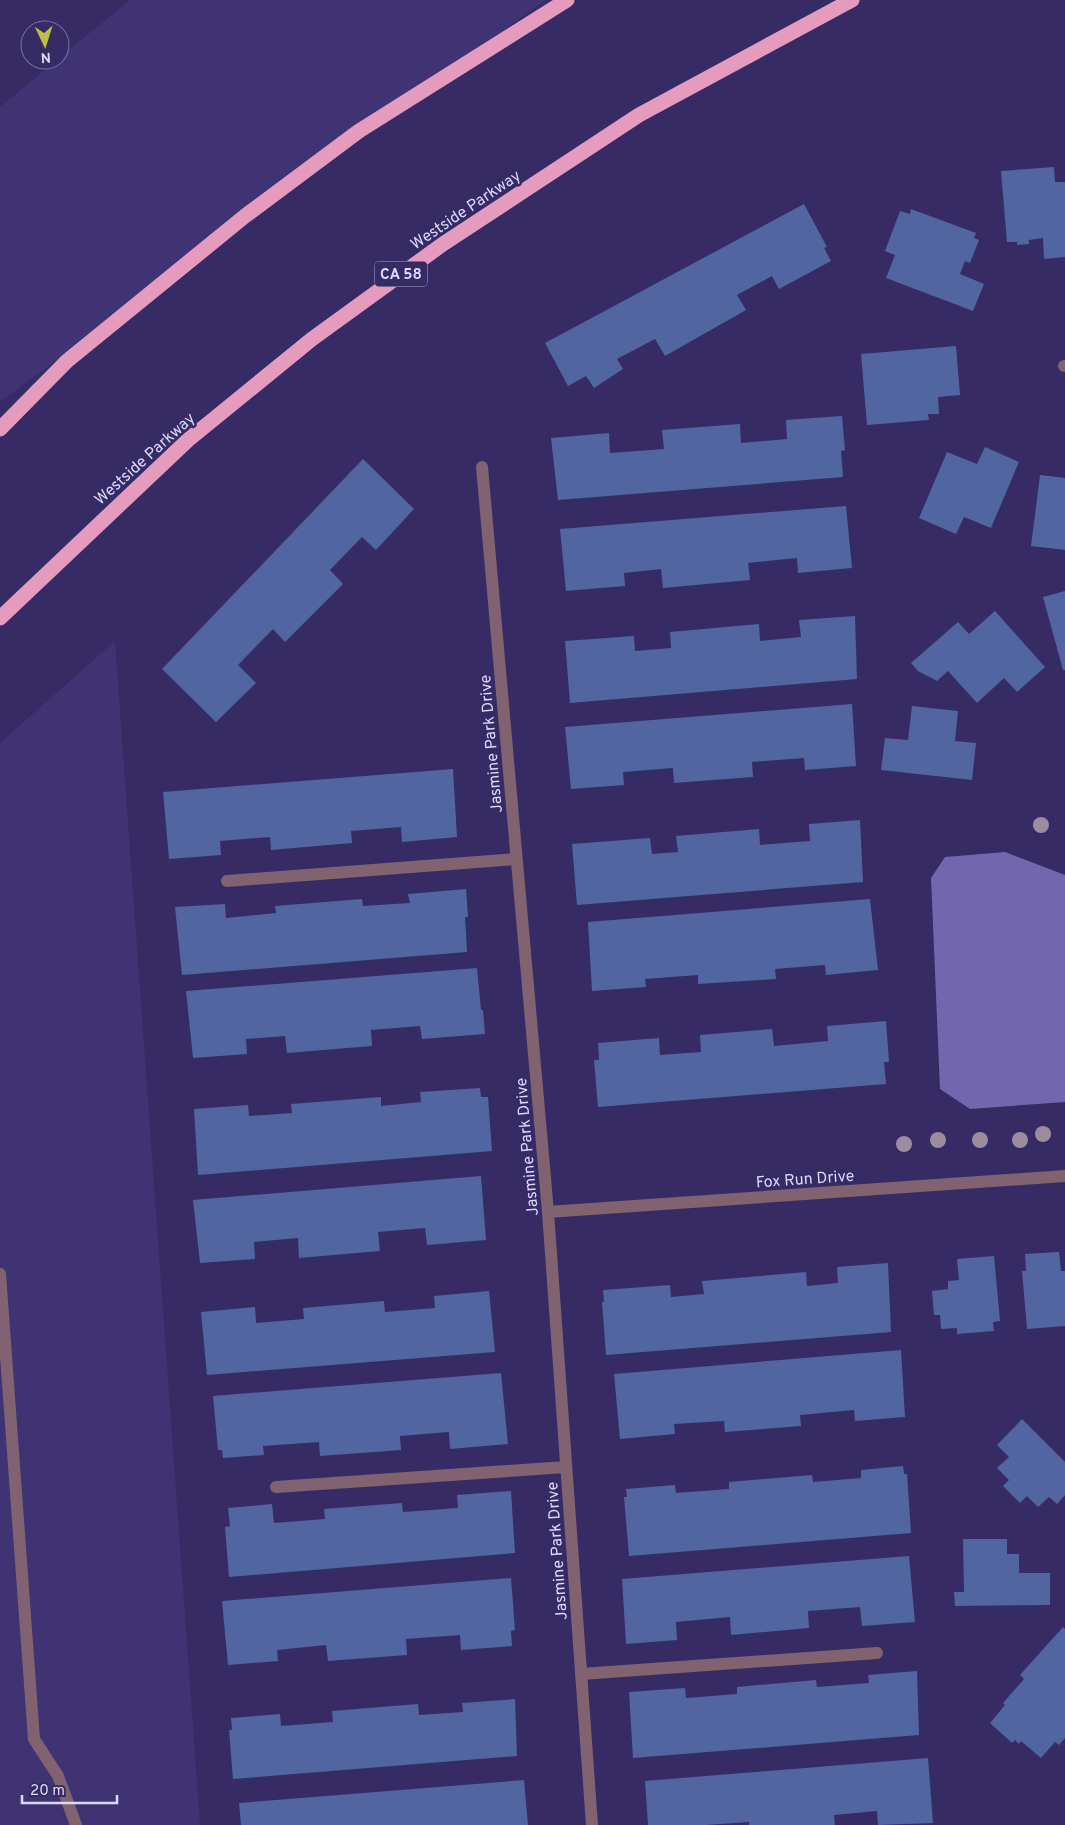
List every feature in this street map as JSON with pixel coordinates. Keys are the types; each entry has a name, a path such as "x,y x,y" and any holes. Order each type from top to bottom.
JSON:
{"highway":[{"path":"0,429 67,361 245,216 359,131 567,0"},
{"name":"Westside Parkway","path":"0,618 188,440 312,339 443,244 639,115 852,0"}],"street":[{"name":"Jasmine Park Drive","path":"482,467 548,1212 592,1825"},
{"path":"226,880 516,859"},
{"name":"Fox Run Drive","path":"548,1212 1065,1176"},
{"path":"0,1274 34,1739 58,1776 76,1825"},
{"path":"276,1487 566,1467"},
{"path":"581,1674 877,1654"}],"shaded area":[{"path":"130,0 545,0 0,402 0,107 45,70 70,70 70,49"},
{"path":"115,641 200,1825 0,1825 0,743"},
{"path":"1005,852 1065,875 1065,1102 970,1109 940,1089 931,878 945,857"}],"building":[{"path":"1054,167 1055,182 1065,182 1065,257 1044,259 1043,238 1029,240 1029,244 1017,245 1017,242 1007,242 1001,171"},
{"path":"804,204 827,247 824,248 831,261 779,289 772,276 737,295 746,310 665,356 655,339 617,359 623,369 594,388 586,376 568,386 545,343"},
{"path":"911,209 976,233 974,238 979,240 970,263 965,261 960,274 984,284 973,311 886,278 895,255 885,251 900,211 910,214"},
{"path":"956,346 960,395 938,397 939,414 928,414 929,420 867,425 861,354"},
{"path":"842,416 845,450 841,451 843,477 558,500 551,438 609,433 610,453 664,449 662,430 740,424 741,443 787,439 786,420"},
{"path":"985,447 1019,462 991,528 964,517 956,534 919,518 947,452 977,464"},
{"path":"363,459 414,509 376,550 362,537 330,570 343,584 285,642 273,629 238,665 256,683 216,722 162,669"},
{"path":"1040,475 1065,478 1065,550 1031,546"},
{"path":"846,506 852,568 798,573 797,558 748,563 750,580 663,588 661,569 624,573 625,586 566,591 560,529"},
{"path":"1065,591 1065,670 1063,670 1043,597"},
{"path":"995,611 1045,667 1017,692 1004,678 977,703 948,671 937,681 918,671 911,663 958,622 969,634"},
{"path":"855,616 857,679 570,703 565,641 634,636 635,651 671,648 670,632 759,624 760,641 801,637 799,620"},
{"path":"852,704 856,766 805,770 804,758 752,762 753,777 674,783 673,768 623,772 624,785 571,789 565,727"},
{"path":"912,706 958,711 955,741 976,743 972,780 881,770 885,738 908,740"},
{"path":"453,769 457,837 402,842 401,827 351,831 352,843 271,850 270,837 220,841 221,855 169,859 163,792"},
{"path":"860,820 863,882 577,905 572,844 650,838 652,854 678,852 676,836 759,829 760,845 810,841 809,824"},
{"path":"466,889 468,917 465,917 467,952 182,975 175,907 225,904 226,918 276,913 275,906 362,899 363,906 410,903 408,894"},
{"path":"870,899 878,970 826,975 825,965 775,969 776,979 698,984 698,975 645,979 646,987 592,991 588,922"},
{"path":"477,968 485,1034 422,1039 420,1026 371,1030 372,1046 287,1053 285,1036 246,1039 247,1054 193,1058 186,991"},
{"path":"886,1021 889,1062 884,1062 886,1084 598,1107 594,1060 599,1060 598,1043 659,1038 660,1055 701,1052 700,1035 772,1029 774,1046 828,1041 827,1026"},
{"path":"480,1088 481,1097 488,1097 492,1151 198,1175 194,1109 248,1105 249,1116 292,1113 291,1104 381,1097 381,1106 421,1102 420,1092"},
{"path":"481,1176 486,1240 427,1245 425,1228 378,1232 380,1251 299,1258 298,1238 254,1242 255,1259 200,1263 193,1200"},
{"path":"1059,1252 1061,1271 1065,1271 1065,1326 1027,1329 1022,1271 1026,1271 1025,1254"},
{"path":"994,1256 1000,1321 993,1322 994,1331 957,1334 957,1328 941,1329 940,1315 934,1315 932,1291 948,1289 948,1281 959,1280 957,1259"},
{"path":"888,1263 891,1332 606,1355 602,1302 604,1302 603,1290 670,1285 671,1297 704,1294 702,1281 806,1272 807,1286 838,1283 837,1267"},
{"path":"489,1291 495,1352 207,1375 201,1312 255,1307 256,1323 304,1319 303,1308 384,1301 385,1312 435,1308 434,1296"},
{"path":"901,1350 905,1417 855,1421 854,1410 800,1415 801,1426 725,1432 724,1421 674,1424 675,1434 620,1439 614,1374"},
{"path":"501,1373 508,1444 450,1449 449,1432 400,1436 401,1450 320,1456 319,1442 263,1446 264,1455 223,1458 222,1450 218,1450 213,1396"},
{"path":"1022,1419 1065,1462 1065,1495 1057,1504 1049,1497 1038,1507 1027,1496 1020,1503 1003,1486 1009,1480 997,1468 1009,1457 997,1445"},
{"path":"903,1466 904,1474 907,1474 911,1533 629,1556 624,1497 627,1497 626,1489 675,1485 676,1493 729,1489 729,1482 812,1475 813,1482 861,1478 861,1470"},
{"path":"511,1491 515,1553 229,1577 225,1527 230,1526 228,1508 272,1504 274,1523 325,1519 324,1509 402,1503 403,1512 458,1508 457,1495"},
{"path":"963,1539 1007,1539 1007,1554 1019,1554 1019,1573 1050,1573 1050,1605 955,1606 954,1592 964,1592"},
{"path":"909,1556 915,1622 862,1626 860,1607 808,1611 809,1628 731,1635 730,1617 676,1622 677,1640 626,1644 622,1579"},
{"path":"511,1578 515,1630 511,1631 512,1646 461,1650 460,1635 406,1639 407,1655 328,1661 326,1645 277,1650 278,1661 228,1665 222,1601"},
{"path":"1063,1627 1065,1629 1065,1738 1059,1745 1055,1742 1041,1758 1021,1741 1019,1744 1015,1740 1012,1743 990,1723 1005,1705 1003,1703 1024,1679 1020,1675"},
{"path":"917,1671 919,1735 633,1758 629,1692 685,1688 686,1698 737,1694 737,1687 816,1680 817,1687 869,1683 868,1675"},
{"path":"515,1699 517,1756 233,1779 229,1730 232,1730 231,1718 280,1714 281,1726 333,1722 332,1711 418,1704 419,1715 463,1712 462,1703"},
{"path":"928,1758 933,1823 878,1825 877,1811 834,1815 835,1825 749,1825 749,1822 706,1825 648,1825 645,1781"},
{"path":"524,1780 528,1825 241,1825 239,1803"}]}
